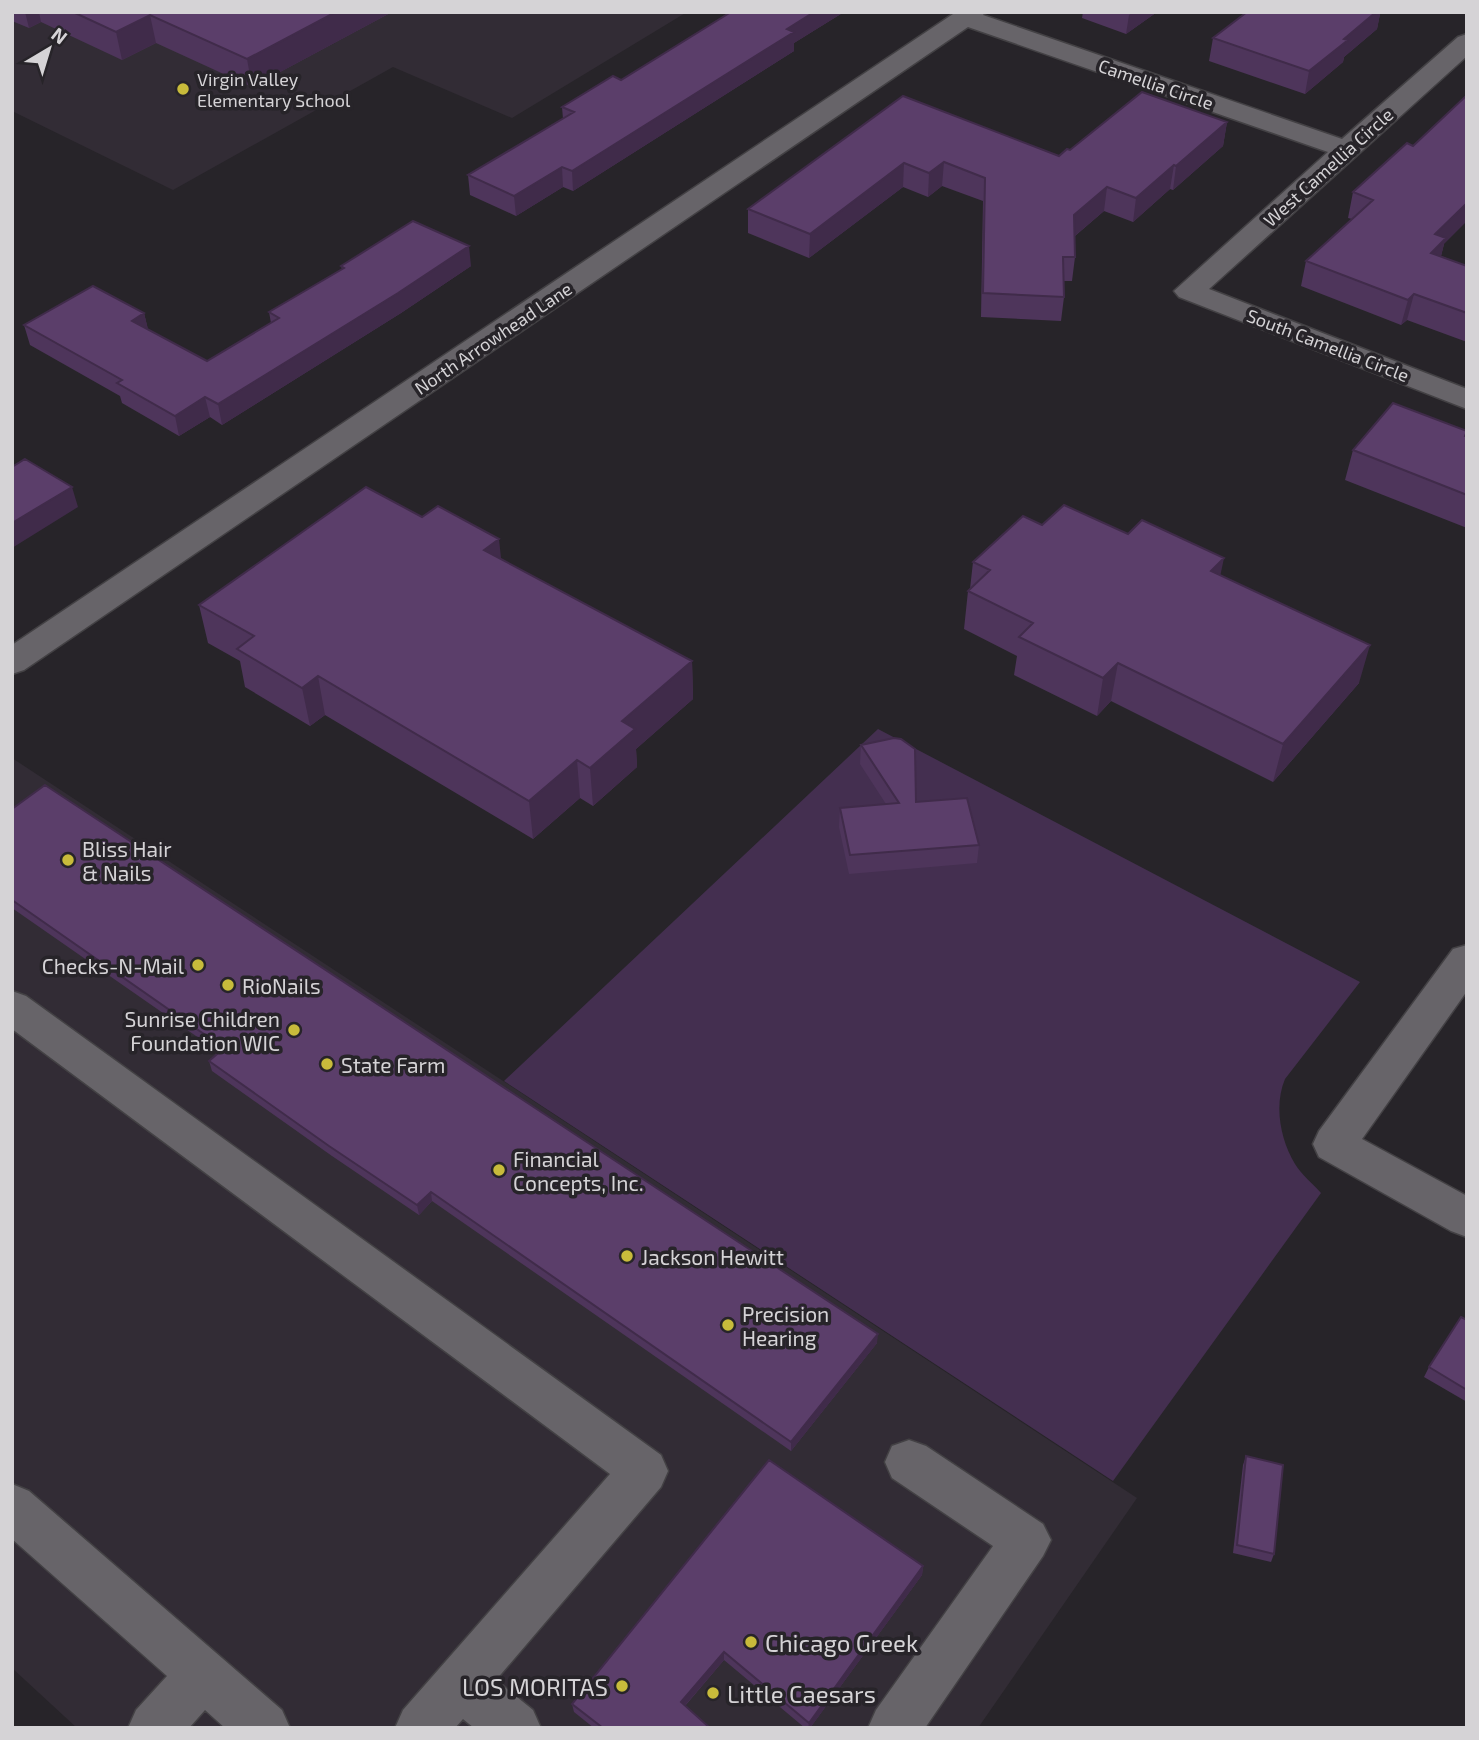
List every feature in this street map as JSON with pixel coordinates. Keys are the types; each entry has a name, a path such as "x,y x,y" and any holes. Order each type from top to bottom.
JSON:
{"street":[{"name":"Camellia Circle","path":"969,15 1347,150"},
{"name":"North Arrowhead Lane","path":"12,663 969,15"},
{"name":"West Camellia Circle","path":"1189,291 1467,42"},
{"name":"South Camellia Circle","path":"1189,291 1467,400"},
{"path":"1467,960 1334,1143 1467,1218"},
{"path":"12,1007 644,1471 421,1728"},
{"path":"894,1728 1026,1540 909,1462"},
{"path":"12,1507 264,1728"},
{"path":"154,1728 203,1675"},
{"path":"460,1683 516,1728"}],"shaded area":[{"name":"Virgin Valley Elementary School","path":"12,12 687,12 512,118 393,67 173,190 12,111"},
{"path":"878,729 1360,982 1285,1079 1282,1089 1279,1111 1286,1144 1298,1168 1321,1193 1113,1481 504,1081"},
{"path":"12,758 1137,1498 978,1728 77,1728 12,1668"}],"building":[{"path":"73,12 336,12 247,59 150,15 116,32"},
{"path":"731,12 814,12 787,29 794,32 572,171 562,167 514,196 468,175 574,112 562,107 613,76 621,80"},
{"path":"1247,12 1376,12 1344,39 1348,40 1309,71 1213,38"},
{"path":"1142,92 1227,122 1136,198 1107,187 1074,215 1075,257 1063,257 1064,297 983,293 985,178 944,162 929,173 904,163 810,234 748,209 903,96 1059,156"},
{"path":"1467,95 1467,203 1435,234 1446,238 1431,253 1467,266 1467,313 1414,294 1408,300 1306,261 1373,200 1353,192 1407,143 1413,146"},
{"path":"413,221 469,246 218,404 205,397 175,416 117,383 122,380 24,325 93,286 144,313 132,321 207,361 279,318 269,312 344,268 341,266"},
{"path":"1393,403 1467,431 1467,495 1353,450"},
{"path":"25,459 72,487 12,523 12,467"},
{"path":"366,487 422,517 438,506 499,539 484,550 692,661 622,721 635,729 590,768 577,760 529,801 318,676 302,688 237,649 254,636 199,605"},
{"path":"1064,505 1128,534 1142,520 1224,558 1211,571 1370,645 1283,744 1118,663 1103,678 1019,637 1033,623 968,591 990,570 973,562 1023,516 1042,525"},
{"path":"901,739 915,749 916,802 967,798 979,845 850,855 840,808 899,803 861,745"},
{"path":"45,785 878,1334 791,1442 431,1192 417,1205 209,1061 224,1048 12,900 12,809"},
{"path":"1461,1317 1467,1320 1467,1390 1429,1367"},
{"path":"1246,1456 1283,1465 1274,1554 1237,1545"},
{"path":"769,1460 923,1566 809,1723 724,1652 681,1702 710,1728 603,1728 572,1704"}],"place":[{"name":"Virgin Valley Elementary School","path":"183,89"},
{"name":"Bliss Hair & Nails","path":"68,860"},
{"name":"Checks-N-Mail","path":"198,965"},
{"name":"RioNails","path":"228,985"},
{"name":"Sunrise Children Foundation WIC","path":"294,1030"},
{"name":"State Farm","path":"327,1064"},
{"name":"Financial Concepts, Inc.","path":"499,1170"},
{"name":"Jackson Hewitt","path":"627,1256"},
{"name":"Precision Hearing","path":"728,1325"},
{"name":"Chicago Greek","path":"751,1642"},
{"name":"LOS MORITAS","path":"622,1686"},
{"name":"Little Caesars","path":"713,1693"}]}
